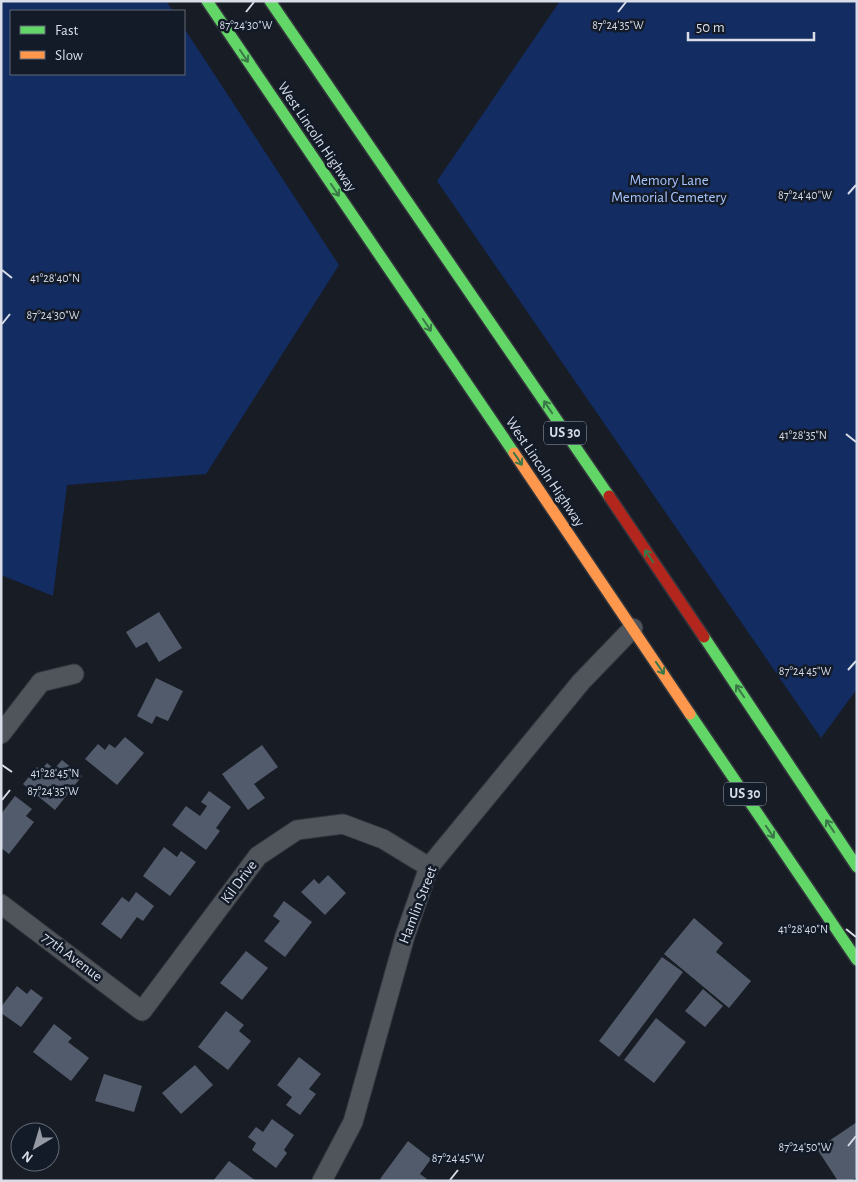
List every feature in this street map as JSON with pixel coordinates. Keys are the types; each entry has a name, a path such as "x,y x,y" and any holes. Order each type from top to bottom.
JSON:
{"main road":[{"name":"West Lincoln Highway","path":"207,1 857,960"},
{"name":"US 30","path":"270,1 673,590 857,867"}],"street":[{"name":"Hamlin Street","path":"322,1181 353,1122 405,936 429,867 581,682 633,628"},
{"path":"1,734 42,682 74,674"},
{"name":"Kil Drive","path":"142,1011 258,856 297,830 343,824 383,839 429,867"},
{"name":"77th Avenue","path":"1,904 142,1011"}],"green space":[{"path":"1,1 166,1 172,10 10,10 10,75 185,75 185,30 339,265 206,474 67,485 53,596 1,575"},
{"name":"Memory Lane Memorial Cemetery","path":"560,1 857,1 857,689 821,738 437,181"}],"building":[{"path":"159,612 182,648 159,662 147,642 136,648 126,632"},
{"path":"156,678 183,691 168,721 156,716 152,724 137,716"},
{"path":"125,737 144,753 117,785 85,759 98,744 105,750 109,744 115,748"},
{"path":"262,745 278,767 254,784 265,798 248,810 222,774"},
{"path":"62,760 82,776 55,810 23,784 37,767 41,770 47,763 54,769"},
{"path":"209,791 231,807 216,828 220,831 206,850 172,825 186,806 200,816 207,806 201,802"},
{"path":"15,796 32,809 26,816 34,822 9,854 1,848 1,814"},
{"path":"164,847 177,857 181,851 196,862 170,896 143,876"},
{"path":"328,875 346,893 325,915 301,892 314,879 319,884"},
{"path":"136,892 154,906 143,921 137,917 121,939 101,924 122,897 129,902"},
{"path":"284,901 312,922 285,957 264,941 280,921 273,916"},
{"path":"694,918 723,943 716,952 751,981 729,1008 664,954"},
{"path":"246,951 268,968 242,1000 220,983"},
{"path":"662,957 683,972 619,1057 599,1041"},
{"path":"17,986 27,994 31,989 43,998 21,1027 1,1013 1,1007"},
{"path":"703,989 723,1006 705,1027 685,1011"},
{"path":"226,1011 244,1025 239,1031 251,1041 228,1070 198,1047"},
{"path":"656,1018 686,1042 654,1083 624,1060"},
{"path":"54,1024 72,1038 68,1042 89,1058 71,1081 33,1052"},
{"path":"299,1057 321,1074 309,1089 316,1094 300,1115 286,1105 292,1097 277,1085"},
{"path":"195,1065 213,1085 181,1114 162,1093"},
{"path":"104,1074 142,1086 134,1112 95,1101"},
{"path":"272,1119 294,1135 284,1150 287,1153 276,1168 252,1150 256,1143 248,1137 256,1127 263,1132"},
{"path":"857,1122 857,1177 851,1181 838,1181 817,1149"},
{"path":"408,1141 431,1159 420,1174 427,1179 425,1181 383,1181 380,1179"},
{"path":"229,1161 256,1181 213,1181"}],"traffic: fast":[{"path":"207,1 514,453"},
{"path":"270,1 609,496"},
{"path":"704,637 857,867"},
{"path":"690,714 857,960"}],"traffic: slow":[{"path":"514,453 690,714"}],"traffic: jam":[{"path":"609,496 704,637"}]}
